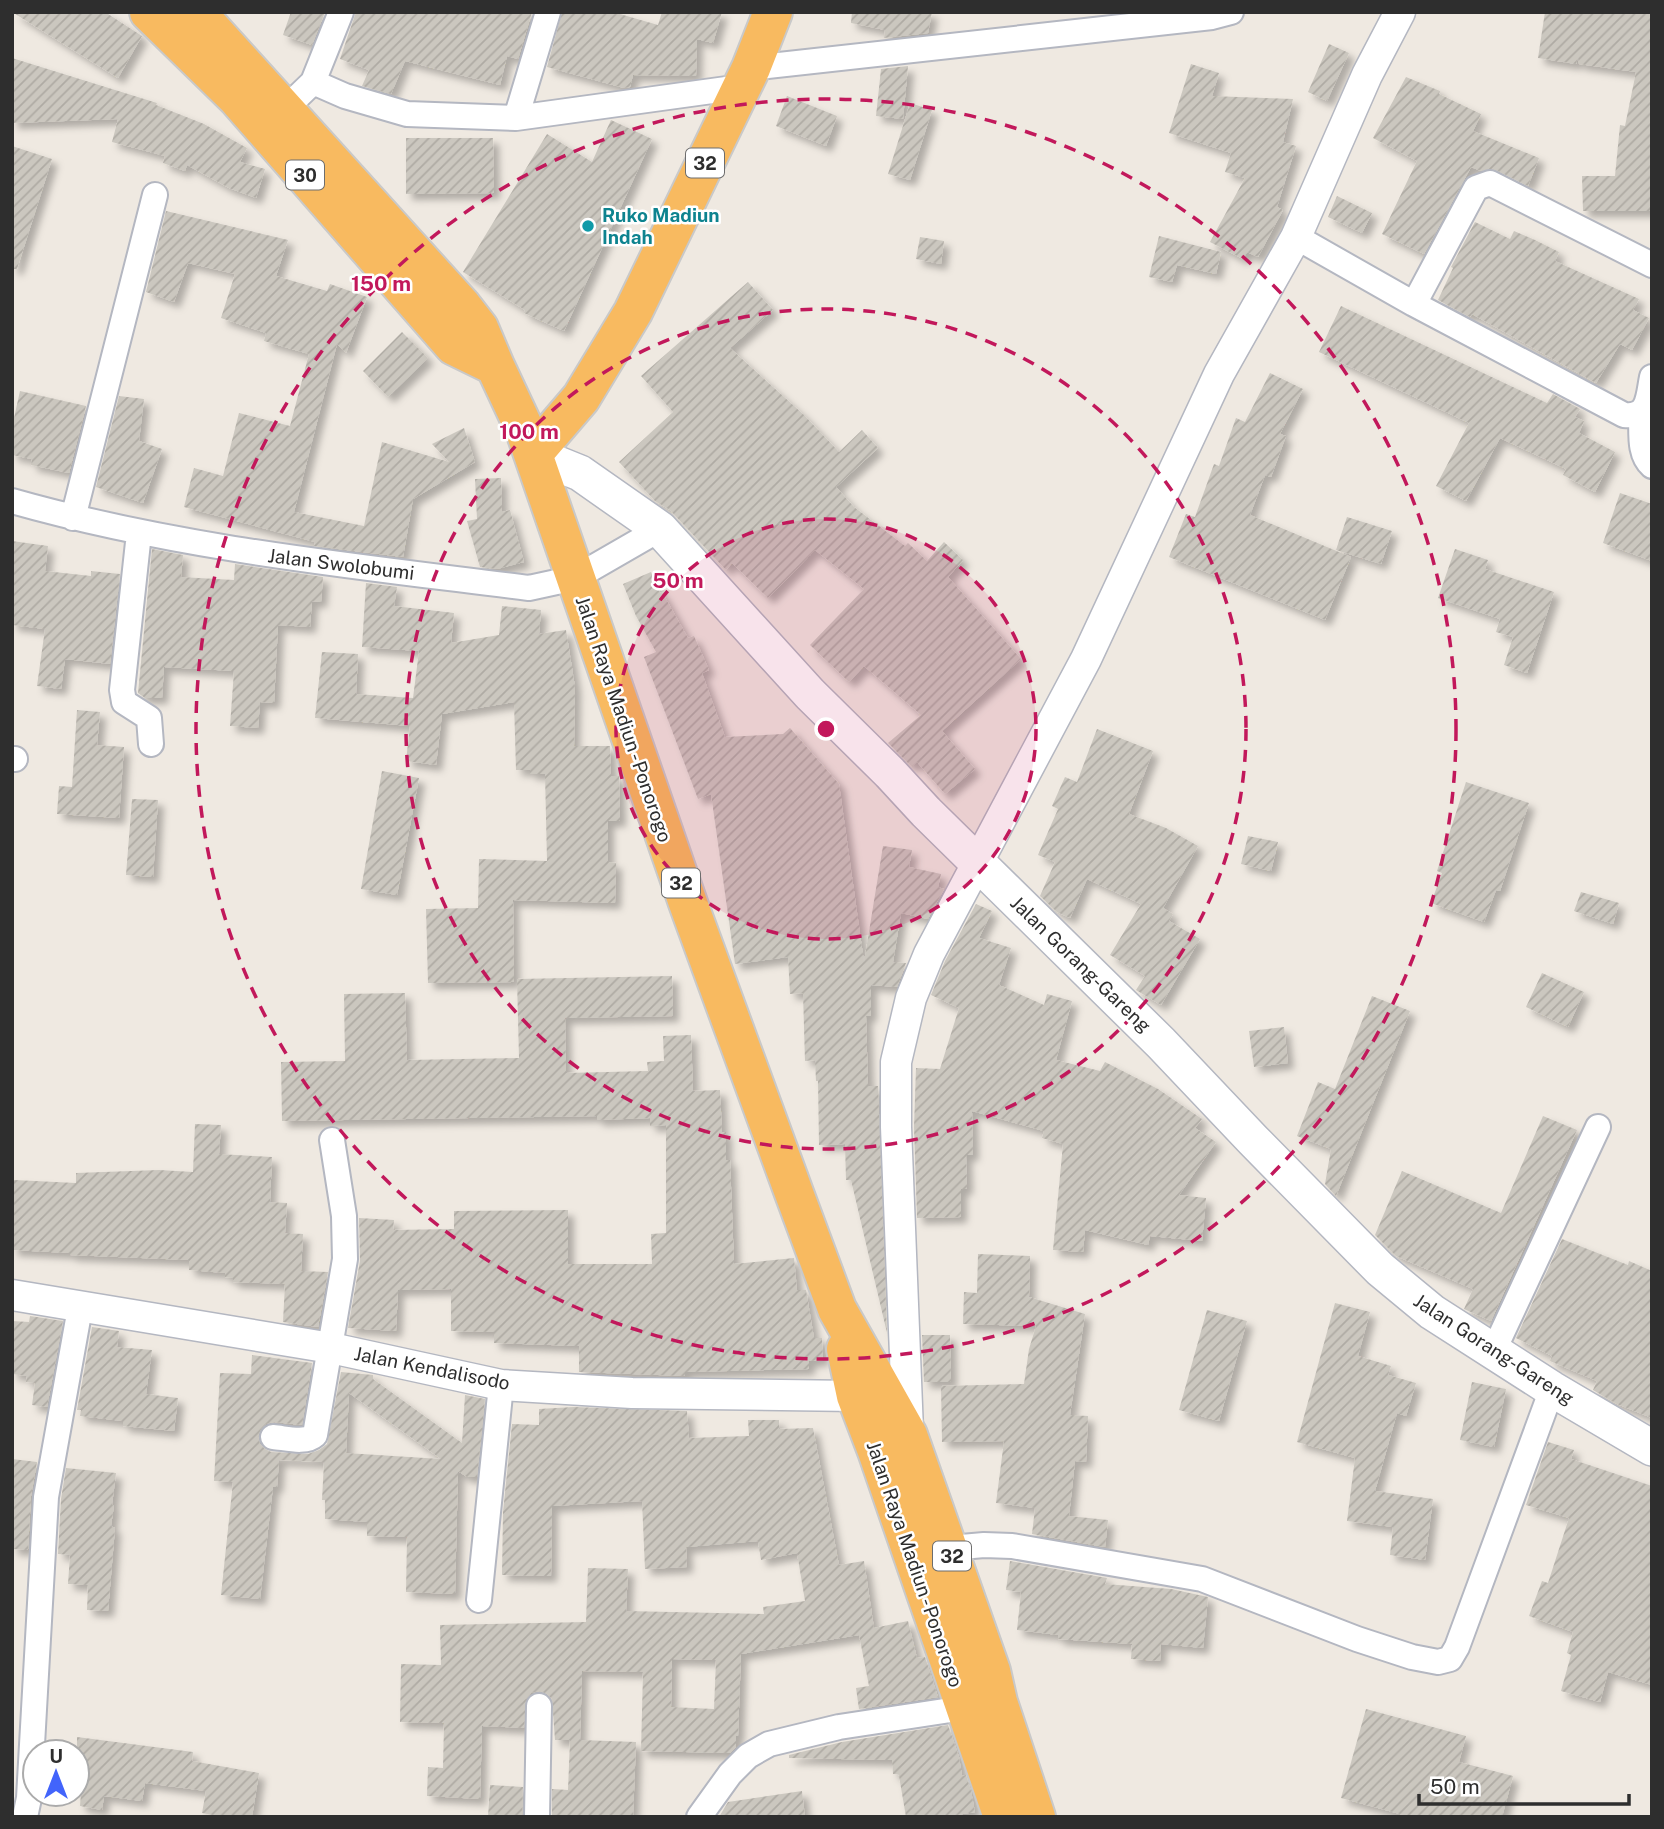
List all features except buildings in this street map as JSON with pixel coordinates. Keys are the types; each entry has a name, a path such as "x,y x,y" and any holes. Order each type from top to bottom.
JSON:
{"highway":[{"name":"30","path":"149,12 237,98 467,337"},
{"name":"30","path":"196,12 285,109 467,337"},
{"name":"32","path":"533,454 581,398 633,312 746,78 773,12"},
{"name":"Jalan Raya Madiun - Ponorogo","path":"467,337 495,366 524,428 722,1000 837,1309 856,1396 981,1706 1036,1817"},
{"name":"Jalan Raya Madiun - Ponorogo","path":"837,1309 908,1435 950,1548 991,1671 981,1706 1003,1817"}],"main road":[{"name":"Jalan Gorang-Gareng","path":"533,454 580,473 660,529 810,694 1152,1033 1380,1269 1432,1312 1552,1389 1652,1448"}],"street":[{"path":"285,109 313,82 341,12"},
{"path":"516,118 548,12"},
{"path":"313,82 345,96 407,114 516,118 746,78 1231,12"},
{"path":"908,1435 896,1128 896,1062 911,998 929,954 1086,659 1219,374 1296,237 1367,75 1400,12"},
{"path":"1414,304 1476,188 1483,184 1490,183 1652,265"},
{"path":"73,518 155,195"},
{"path":"1296,237 1414,304 1624,415 1641,414 1646,408 1652,377"},
{"path":"1641,414 1642,450 1645,459 1652,466"},
{"name":"Jalan Swolobumi","path":"12,501 139,533 243,552 529,588 575,578 660,529"},
{"path":"139,533 122,690 124,702 149,718 151,744"},
{"path":"1494,1350 1598,1127"},
{"path":"273,1437 305,1440 315,1435 345,1259 344,1216 332,1140"},
{"name":"Jalan Kendalisodo","path":"12,1295 331,1348 501,1385 632,1393 856,1396"},
{"path":"24,1817 29,1798 46,1497 80,1308"},
{"path":"479,1600 501,1385"},
{"path":"950,1548 1012,1546 1202,1579 1357,1639 1412,1657 1438,1662 1450,1659 1501,1532 1552,1389"},
{"path":"537,1817 539,1706"},
{"path":"699,1817 730,1773 748,1756 769,1744 839,1727 981,1706"}],"place":[{"name":"Ruko Madiun Indah","path":"588,226"}]}
